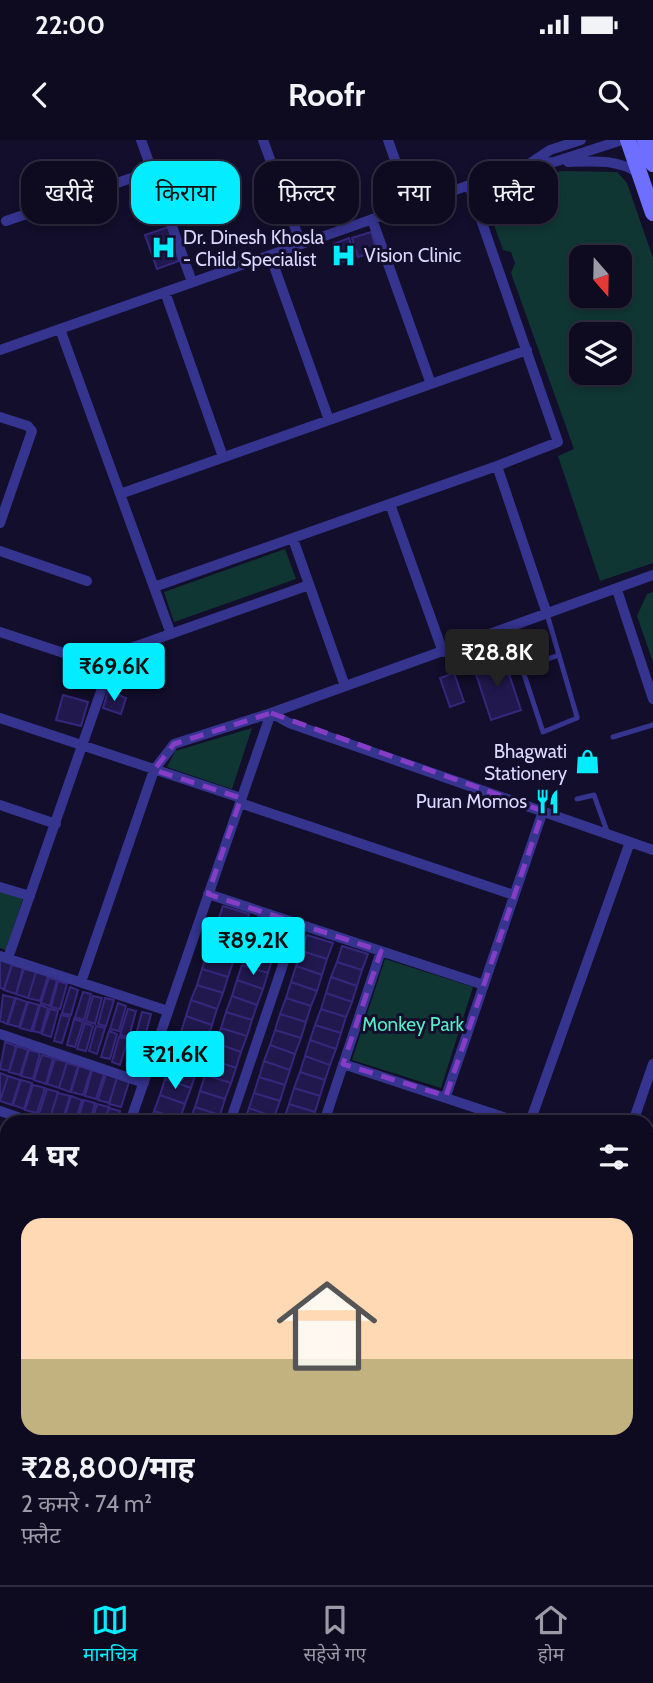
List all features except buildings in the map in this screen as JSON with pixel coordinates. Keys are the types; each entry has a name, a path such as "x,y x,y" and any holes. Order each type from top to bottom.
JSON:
{"main road":[{"path":"628,140 646,169"},
{"path":"645,140 646,169 653,213"}],"street":[{"path":"141,140 148,161"},
{"path":"263,140 301,244"},
{"path":"388,140 395,161"},
{"path":"533,161 563,140"},
{"path":"551,150 581,140"},
{"path":"557,161 622,140"},
{"path":"558,162 603,160 646,169"},
{"path":"6,221 131,178"},
{"path":"455,190 469,185"},
{"path":"0,350 372,219 431,384"},
{"path":"171,224 192,282"},
{"path":"154,587 558,442 483,224"},
{"path":"270,255 329,420"},
{"path":"165,292 223,457"},
{"path":"60,329 171,634"},
{"path":"120,494 527,350"},
{"path":"0,417 28,426 32,431 4,500 0,523"},
{"path":"497,466 547,614"},
{"path":"390,504 443,652"},
{"path":"293,538 345,686"},
{"path":"0,551 87,581"},
{"path":"81,982 155,770 174,744 271,713 650,578"},
{"path":"168,1011 4,957 30,897 116,652 309,585"},
{"path":"617,590 653,699"},
{"path":"0,632 109,668"},
{"path":"133,1115 271,713"},
{"path":"271,713 289,723 653,850"},
{"path":"0,718 514,895"},
{"path":"0,805 55,824"},
{"path":"446,1096 542,811"},
{"path":"532,1115 630,842"},
{"path":"0,887 30,897"},
{"path":"208,894 484,985"},
{"path":"232,1115 297,923"},
{"path":"326,1115 381,951"},
{"path":"0,1034 144,1083"},
{"path":"343,1064 499,1115"},
{"path":"635,1115 653,1064"}],"lane":[{"path":"547,614 559,655 577,718 544,732 522,667 559,655"},
{"path":"613,737 653,725"},
{"path":"577,799 594,795 608,834"}],"highlighted area":[{"path":"271,713 543,811 446,1096 343,1064 381,951 208,894 241,798 154,770 174,744"}],"green space":[{"path":"558,172 617,172 627,183 653,258 653,563 600,581 558,456 574,449 511,273 515,263 511,252 503,250 494,224 558,224"},
{"path":"285,549 296,579 174,622 164,592"},
{"path":"653,592 653,662 637,616 647,594"},
{"path":"252,728 232,789 167,767 175,751"},
{"path":"0,891 23,898 6,950 0,948"},
{"name":"Monkey Park","path":"385,959 473,987 441,1088 352,1060"}],"place":[{"name":"Dr. Dinesh Khosla - Child Specialist","path":"163,248"},
{"name":"Vision Clinic","path":"344,255"},
{"name":"Bhagwati Stationery","path":"587,762"},
{"name":"Puran Momos","path":"547,801"}]}
